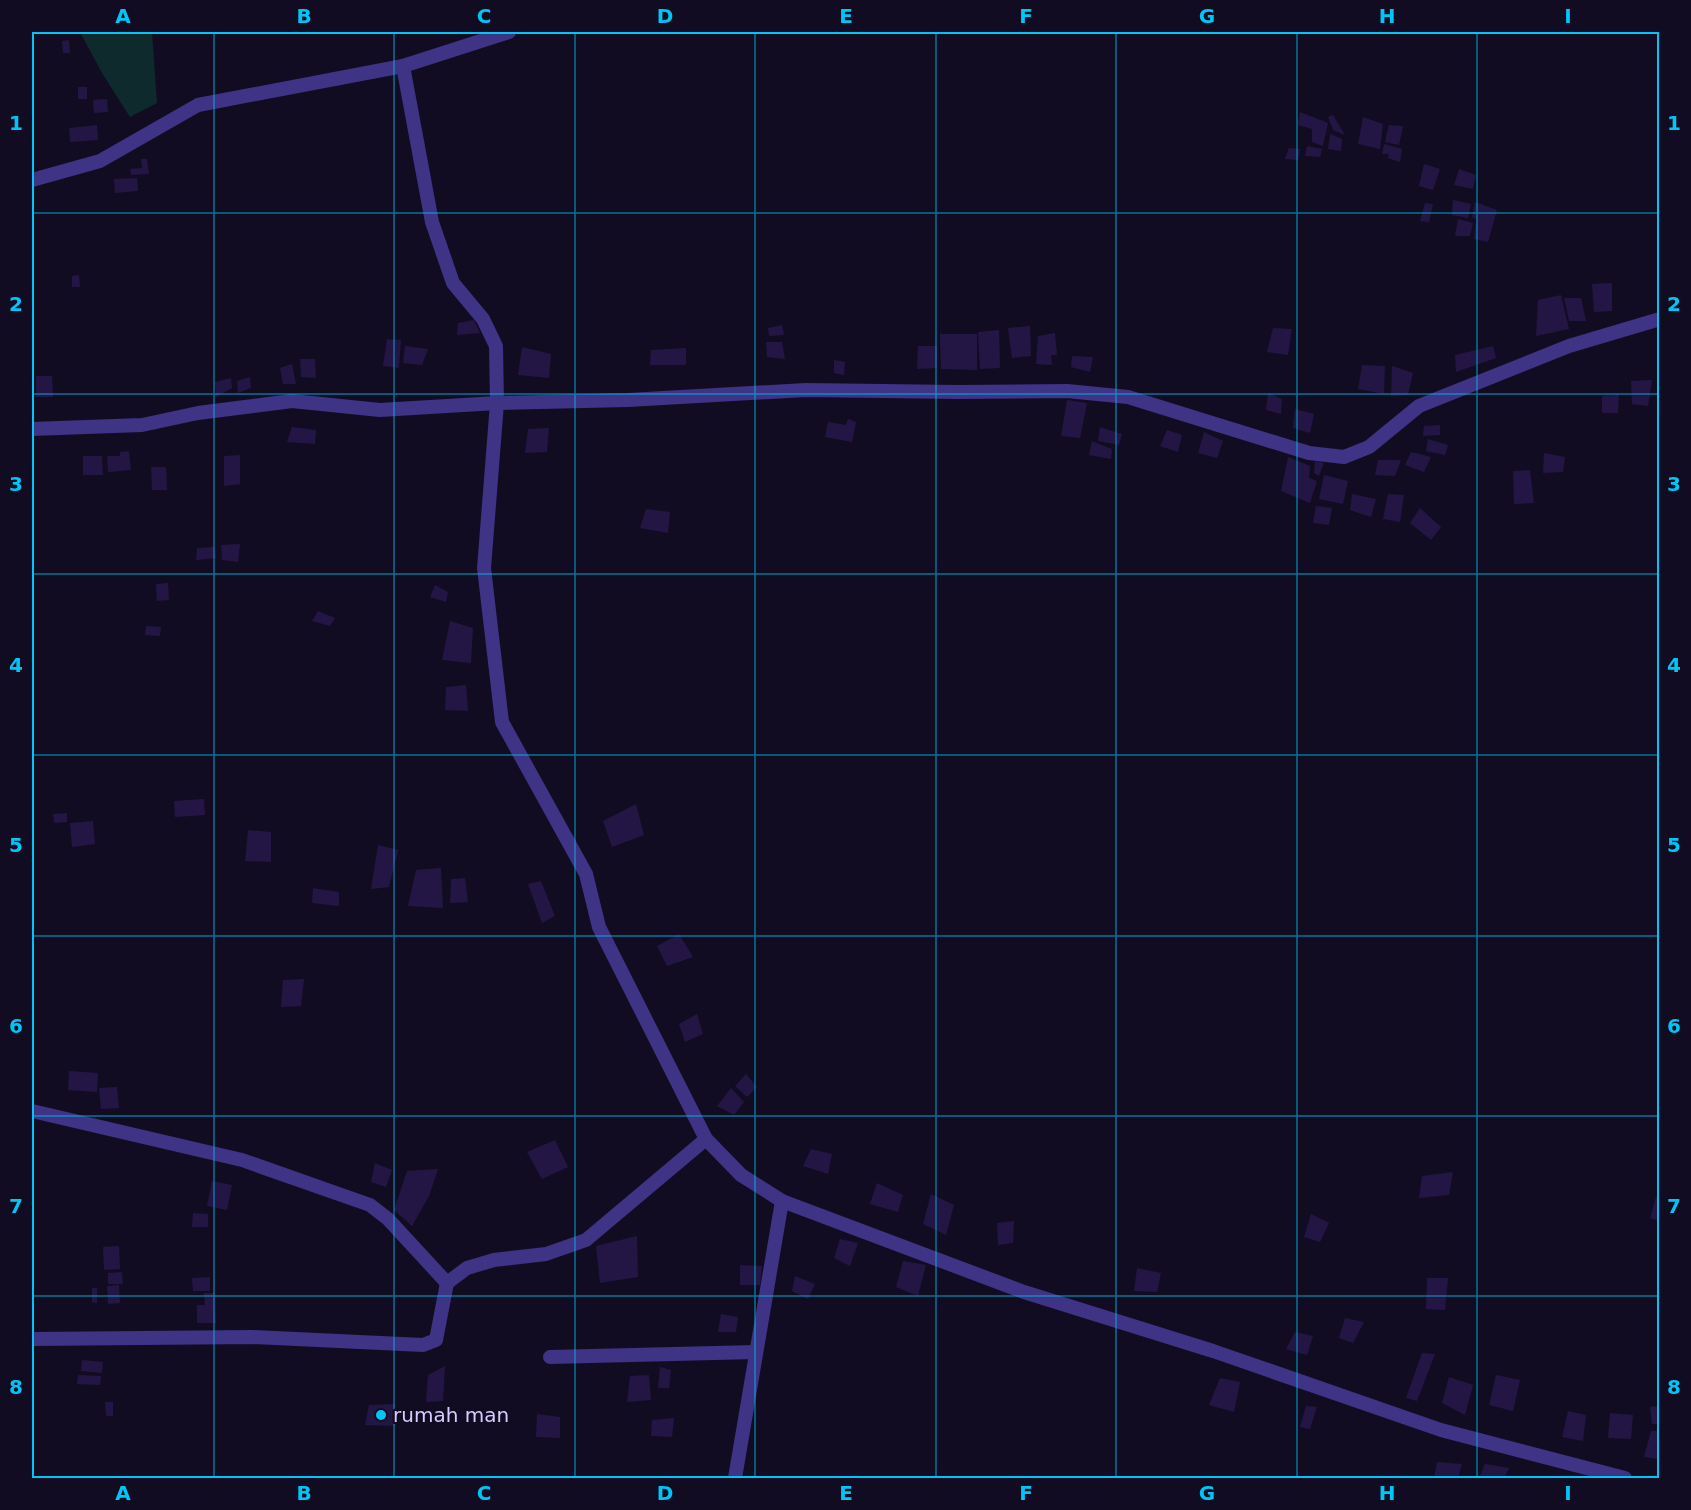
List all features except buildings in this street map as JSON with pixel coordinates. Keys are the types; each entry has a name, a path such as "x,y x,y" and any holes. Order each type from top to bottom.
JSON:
{"street":[{"path":"32,180 100,161 198,105 403,66 509,32"},
{"path":"403,66 432,222 453,283 483,319 496,346 497,403 484,568 502,722 586,874 599,927 705,1139 741,1175 782,1201 1024,1292 1213,1351 1441,1430 1625,1479"},
{"path":"32,429 142,425 198,413 292,401 380,410 806,390 1067,391 1128,397 1309,453 1344,457 1369,447 1419,406 1569,346 1659,319"},
{"path":"32,1111 242,1160 370,1205 388,1219 447,1283"},
{"path":"32,1339 252,1337 423,1345 436,1340 447,1283 467,1268 546,1254 586,1240 705,1139"},
{"path":"735,1479 782,1201"},
{"path":"550,1357 756,1352"}],"green space":[{"path":"80,32 152,32 157,103 130,117 102,73"}],"place":[{"name":"rumah man","path":"381,1415"}]}
